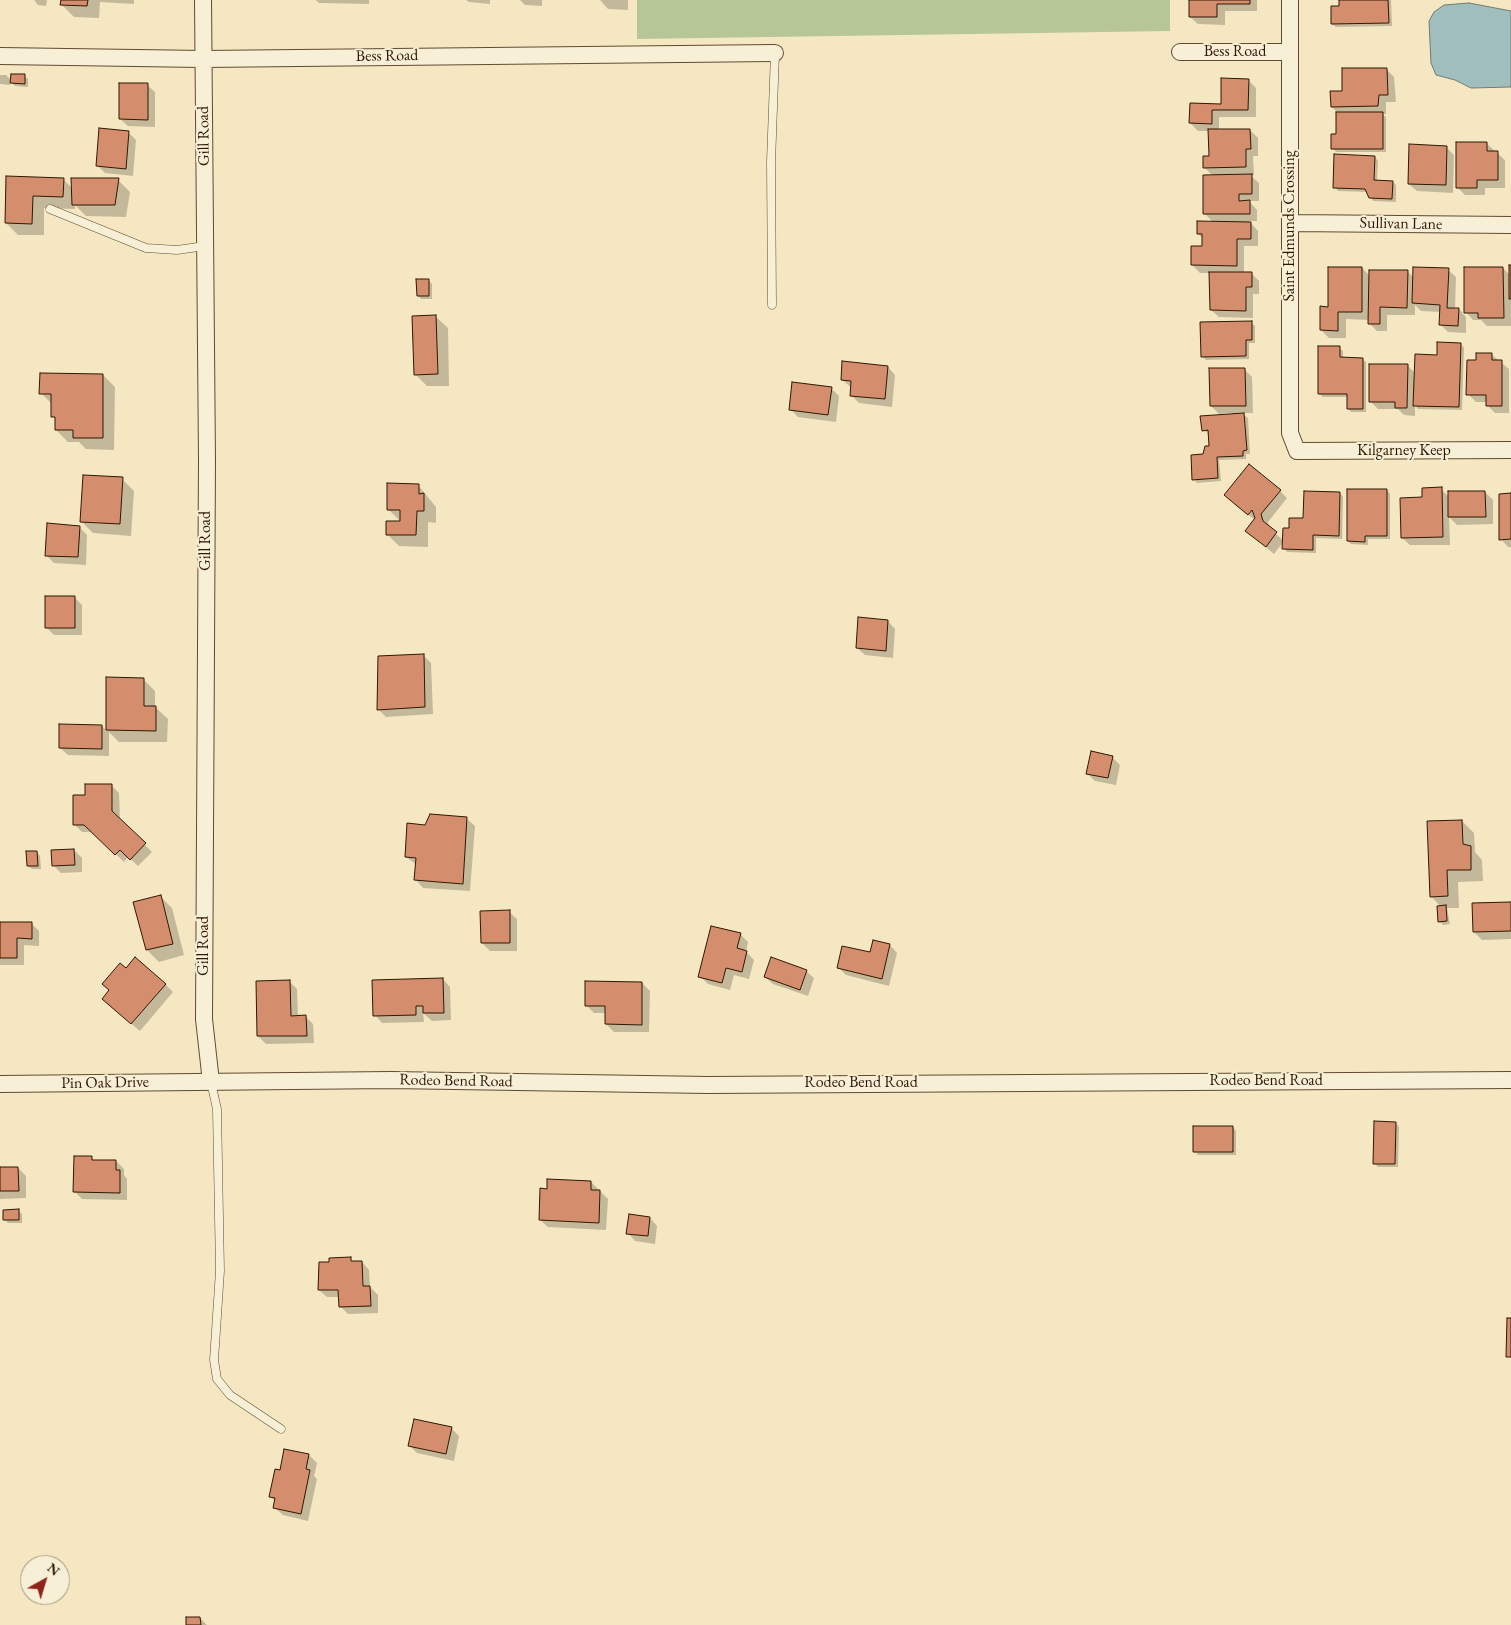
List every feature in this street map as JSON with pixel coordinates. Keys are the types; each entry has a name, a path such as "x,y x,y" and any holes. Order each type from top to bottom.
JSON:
{"street":[{"name":"Gill Road","path":"202,0 205,246 204,1019 211,1082"},
{"name":"Saint Edmunds Crossing","path":"1290,0 1290,433 1297,452"},
{"name":"Bess Road","path":"1180,52 1290,52"},
{"name":"Bess Road","path":"0,56 203,59 775,53"},
{"name":"Sullivan Lane","path":"1290,223 1511,225"},
{"name":"Kilgarney Keep","path":"1297,452 1511,450"},
{"name":"Rodeo Bend Road","path":"211,1082 391,1080 715,1084 1511,1080"},
{"name":"Pin Oak Drive","path":"0,1084 211,1082"}],"lane":[{"path":"772,305 771,162 775,53"},
{"path":"50,209 146,248 177,250 205,246"},
{"path":"211,1082 217,1118 220,1271 214,1360 218,1379 230,1395 282,1429"}],"green space":[{"path":"637,0 1170,0 1170,31 637,39"}],"water":[{"path":"1469,3 1511,11 1511,87 1471,88 1455,80 1436,75 1431,63 1429,21 1434,12 1444,5"}],"building":[{"path":"61,0 88,0 87,6 60,5"},
{"path":"1189,0 1250,0 1250,4 1217,4 1217,17 1189,17"},
{"path":"1339,0 1388,0 1389,23 1331,24 1331,6 1339,6"},
{"path":"1342,68 1387,68 1388,95 1379,95 1378,106 1331,107 1330,91 1342,91"},
{"path":"11,74 25,74 25,84 10,83"},
{"path":"1221,78 1249,79 1248,110 1212,110 1212,124 1189,123 1190,103 1221,104"},
{"path":"119,83 148,83 148,120 119,119"},
{"path":"1336,112 1383,112 1383,149 1331,149 1331,134 1336,134"},
{"path":"99,128 129,131 126,169 96,166"},
{"path":"1208,129 1250,129 1251,149 1246,149 1246,167 1203,168 1203,156 1209,156"},
{"path":"1456,142 1487,142 1487,151 1498,151 1498,180 1477,180 1477,188 1456,188"},
{"path":"1409,144 1447,146 1446,185 1408,184"},
{"path":"1334,154 1375,156 1374,180 1393,181 1392,199 1369,198 1365,189 1333,188"},
{"path":"1252,174 1252,194 1239,194 1239,201 1250,200 1250,214 1203,214 1203,175"},
{"path":"6,176 64,178 63,197 33,196 32,224 5,223"},
{"path":"71,178 119,178 115,205 72,205"},
{"path":"1197,221 1251,222 1251,239 1237,239 1237,266 1191,265 1191,246 1202,246 1202,234 1197,234"},
{"path":"1509,265 1511,265 1511,299 1509,299"},
{"path":"1328,267 1362,267 1362,312 1338,312 1338,331 1320,330 1320,306 1328,307"},
{"path":"1413,267 1449,268 1447,308 1459,308 1458,326 1439,325 1440,305 1412,303"},
{"path":"1464,267 1503,267 1504,318 1478,318 1478,313 1464,313"},
{"path":"1369,270 1408,270 1407,308 1380,307 1380,324 1368,324"},
{"path":"1209,272 1252,272 1252,287 1246,287 1246,311 1210,310"},
{"path":"416,279 429,279 429,296 417,296"},
{"path":"436,315 438,374 414,375 412,316"},
{"path":"1252,321 1252,340 1246,340 1246,356 1201,357 1200,322"},
{"path":"1437,342 1461,343 1459,407 1413,406 1415,354 1437,355"},
{"path":"1318,346 1340,346 1340,357 1363,358 1363,409 1347,409 1347,394 1318,394"},
{"path":"1476,353 1492,353 1492,360 1502,360 1502,406 1486,406 1486,395 1466,395 1467,360 1476,360"},
{"path":"842,361 888,366 885,399 850,396 851,381 841,380"},
{"path":"1369,364 1408,364 1407,408 1395,408 1395,402 1369,402"},
{"path":"1209,368 1245,368 1246,406 1210,406"},
{"path":"40,373 103,374 103,438 73,438 73,430 55,430 55,417 51,417 51,394 39,394"},
{"path":"792,382 832,387 828,415 789,410"},
{"path":"1244,413 1247,450 1243,451 1243,456 1217,457 1218,478 1192,480 1191,455 1203,454 1205,446 1209,446 1208,430 1202,431 1200,416"},
{"path":"1249,464 1281,490 1261,514 1263,521 1277,532 1266,547 1245,531 1255,518 1252,510 1248,515 1224,495"},
{"path":"83,475 123,477 120,524 80,522"},
{"path":"387,483 419,484 419,494 424,493 424,511 417,511 416,535 386,535 386,521 400,521 400,510 387,510"},
{"path":"1442,487 1443,537 1401,538 1400,498 1422,497 1422,488"},
{"path":"1347,489 1387,489 1387,536 1365,536 1365,542 1347,541"},
{"path":"1304,491 1340,492 1339,536 1313,535 1313,550 1282,549 1283,528 1289,528 1289,518 1303,518"},
{"path":"1448,491 1485,491 1486,517 1448,517"},
{"path":"1511,493 1511,539 1499,540 1499,494"},
{"path":"47,523 80,526 78,557 45,556"},
{"path":"45,596 75,596 75,628 45,628"},
{"path":"858,617 888,620 886,651 856,648"},
{"path":"424,654 425,707 377,710 378,656"},
{"path":"106,677 144,678 144,706 156,706 156,731 106,730"},
{"path":"59,724 102,725 102,749 59,748"},
{"path":"1091,751 1113,756 1108,778 1086,774"},
{"path":"85,784 112,784 112,811 146,843 130,860 120,850 115,855 84,825 73,825 73,795 85,795"},
{"path":"430,814 467,817 463,884 414,880 416,858 405,857 407,823 425,825"},
{"path":"1462,820 1463,844 1471,846 1471,870 1447,870 1448,896 1430,897 1427,821"},
{"path":"74,849 75,865 52,866 51,850"},
{"path":"26,851 37,851 38,866 27,866"},
{"path":"161,895 173,944 146,950 133,902"},
{"path":"1511,902 1511,931 1473,932 1472,903"},
{"path":"1446,905 1447,921 1438,922 1437,906"},
{"path":"510,910 510,943 481,943 480,911"},
{"path":"0,922 32,922 32,939 17,938 17,958 0,958"},
{"path":"711,926 741,933 737,948 747,951 742,972 726,968 722,983 698,977"},
{"path":"873,940 890,944 882,979 837,968 842,946 870,952"},
{"path":"135,957 166,984 131,1024 102,999 109,990 102,984 120,963 126,968"},
{"path":"771,957 807,970 800,990 764,977"},
{"path":"443,978 444,1013 423,1013 423,1006 416,1006 416,1015 373,1016 372,980"},
{"path":"290,980 291,1016 306,1015 307,1036 257,1036 256,981"},
{"path":"585,981 642,982 642,1025 605,1024 605,1006 585,1006"},
{"path":"1374,1121 1396,1122 1395,1164 1373,1164"},
{"path":"1193,1126 1233,1126 1233,1152 1193,1152"},
{"path":"74,1156 92,1156 92,1160 116,1160 116,1170 120,1170 120,1193 73,1192"},
{"path":"0,1167 18,1167 19,1191 0,1191"},
{"path":"547,1179 591,1181 591,1190 600,1190 599,1223 539,1220 540,1188 547,1189"},
{"path":"19,1209 19,1220 3,1220 3,1210"},
{"path":"629,1214 650,1217 648,1236 626,1234"},
{"path":"351,1257 351,1261 362,1261 363,1286 370,1286 371,1306 339,1307 338,1290 318,1290 319,1262 329,1262 329,1258"},
{"path":"1507,1318 1511,1318 1511,1357 1506,1357"},
{"path":"414,1419 452,1427 446,1454 408,1446"},
{"path":"284,1449 309,1454 306,1469 310,1470 301,1514 273,1508 275,1498 269,1497 275,1469 280,1470"},
{"path":"186,1617 200,1617 201,1625 186,1625"}]}
